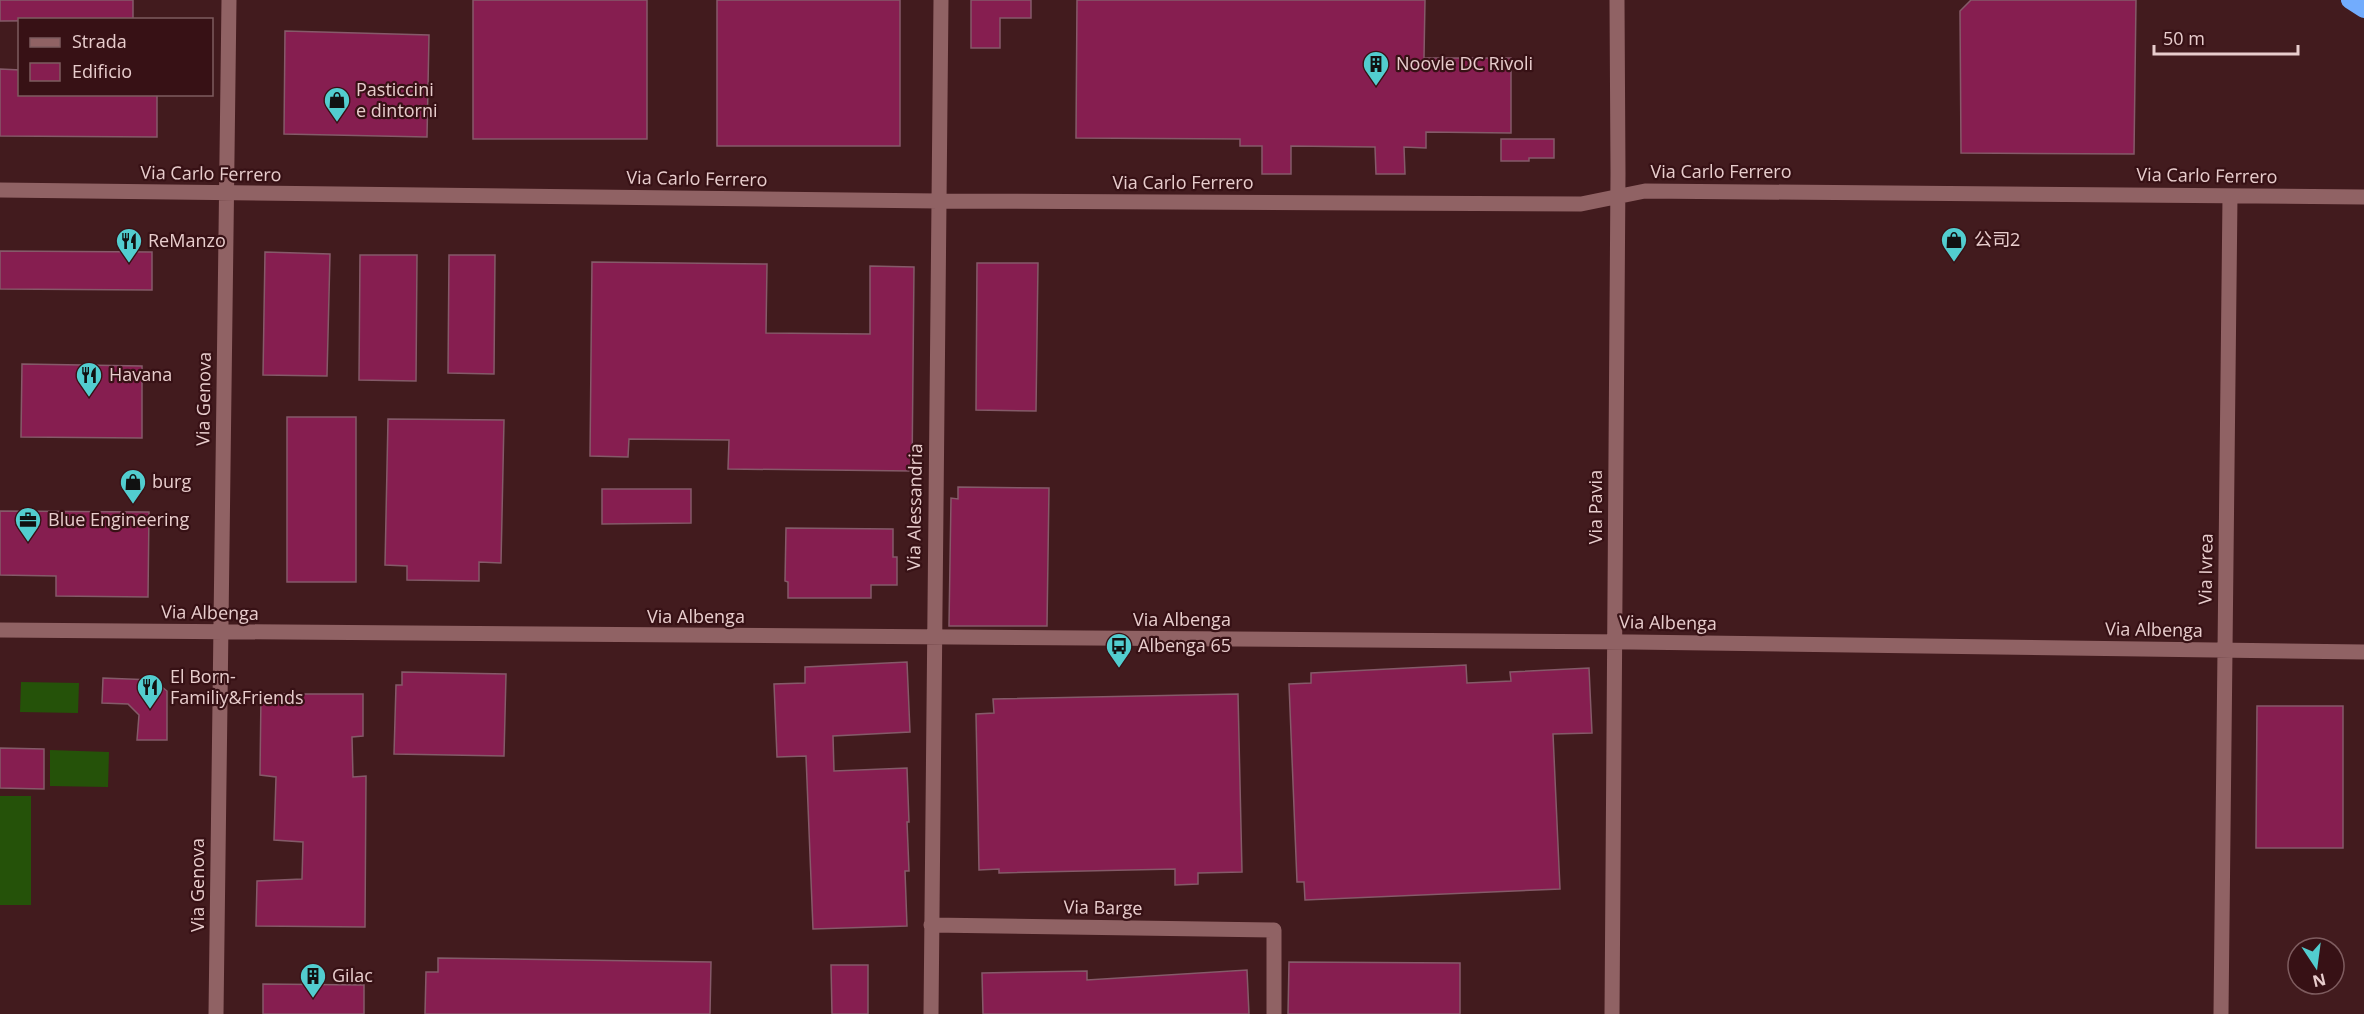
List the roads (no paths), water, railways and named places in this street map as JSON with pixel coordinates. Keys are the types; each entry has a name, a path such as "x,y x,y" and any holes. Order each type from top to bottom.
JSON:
{"highway":[{"path":"2350,0 2364,9"}],"street":[{"name":"Via Genova","path":"216,1014 219,633 229,0"},
{"name":"Via Alessandria","path":"931,1014 941,0"},
{"name":"Via Pavia","path":"1612,1014 1618,197 1617,0"},
{"name":"Via Carlo Ferrero","path":"0,190 938,201 1581,204 1645,191 2364,197"},
{"name":"Via Ivrea","path":"2221,1014 2230,196"},
{"name":"Via Albenga","path":"0,630 1615,642 2364,652"},
{"name":"Via Barge","path":"931,925 1274,930 1274,1014"}],"place":[{"name":"Noovle DC Rivoli","path":"1376,87"},
{"name":"Pasticcini e dintorni","path":"337,123"},
{"name":"公司2","path":"1954,263"},
{"name":"ReManzo","path":"129,264"},
{"name":"Havana","path":"89,398"},
{"name":"burg","path":"133,505"},
{"name":"Blue Engineering","path":"28,543"},
{"name":"Albenga 65","path":"1119,669"},
{"name":"El Born- Familiy&Friends","path":"150,710"},
{"name":"Gilac","path":"313,999"}]}
